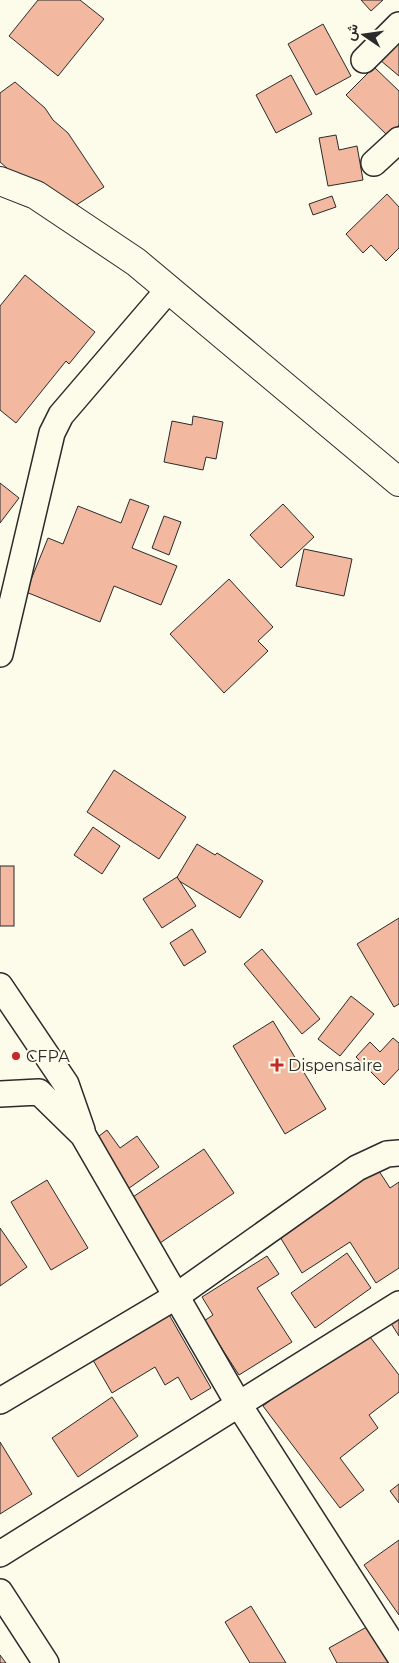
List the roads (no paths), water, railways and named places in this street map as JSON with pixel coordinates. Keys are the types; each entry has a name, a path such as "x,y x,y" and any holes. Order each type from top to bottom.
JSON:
{"main road":[{"path":"0,181 36,195 136,262 399,482"}],"street":[{"path":"364,60 399,25"},
{"path":"374,163 399,140"},
{"path":"2,638 52,433 56,424 61,415 169,289"},
{"path":"0,986 66,1084 83,1135 239,1406 399,1655"},
{"path":"0,1094 39,1092 83,1135"},
{"path":"0,1402 176,1297 357,1168 387,1154 399,1154"},
{"path":"0,1554 399,1304"},
{"path":"0,1592 46,1663"}],"place":[{"name":"CFPA","path":"16,1056"},
{"name":"Dispensaire","path":"277,1065"}]}
